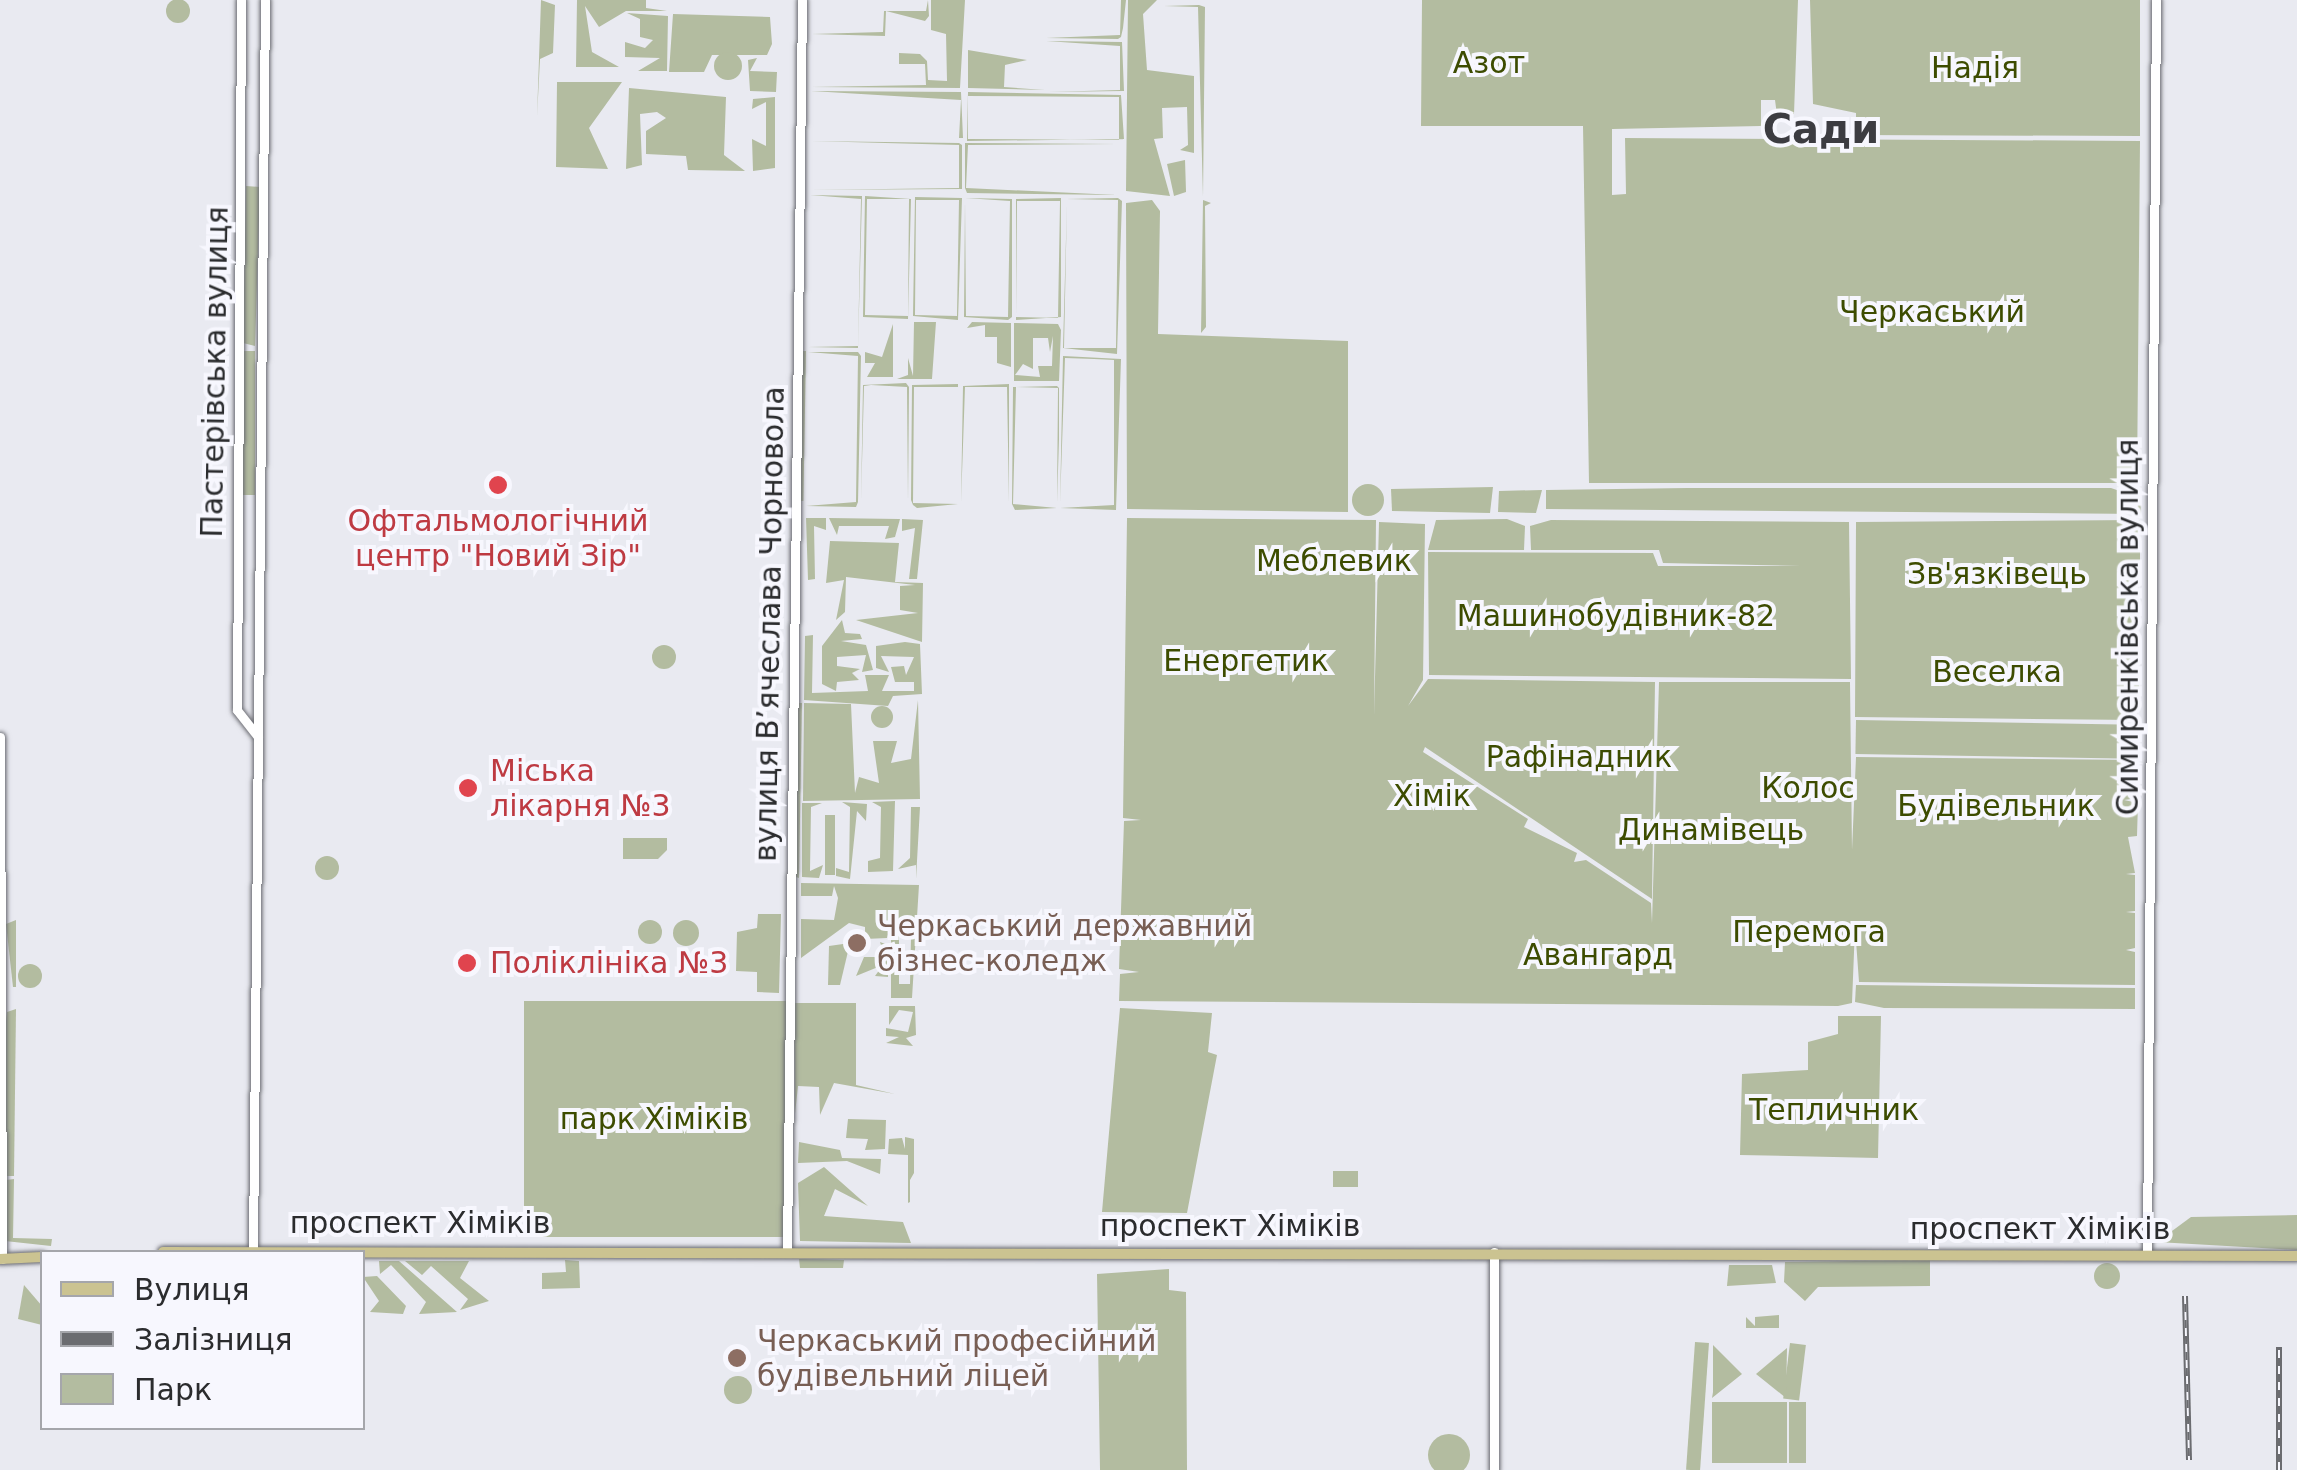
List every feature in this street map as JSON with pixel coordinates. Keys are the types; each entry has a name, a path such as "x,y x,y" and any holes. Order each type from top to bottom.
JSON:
{"main road":[{"name":"Пастерівська вулиця","path":"241,0 237,712 258,736"},
{"name":"Пастерівська вулиця","path":"254,1249 264,0"},
{"name":"вулиця Вʼячеслава Чорновола","path":"787,1248 802,0"},
{"name":"Симиренківська вулиця","path":"2147,1255 2156,0"},
{"path":"242,183 263,184"},
{"path":"241,348 260,349"},
{"path":"0,738 1,1259 40,1257"},
{"name":"проспект Хіміків","path":"223,1250 787,1248 2297,1256"},
{"path":"1494,1252 1494,1470"}],"green space":[{"path":"178,-1 190,11 178,23 166,11"},
{"path":"541,0 555,5 553,53 540,59 537,117"},
{"path":"577,0 646,0 646,8 667,11 626,11 599,27 585,6 592,52 619,67 576,67"},
{"path":"928,0 929,16 925,21 886,11 926,11"},
{"path":"931,0 965,0 960,88 811,87 926,85 925,64 899,64 899,53 920,54 927,61 928,80 947,81 946,34 931,30"},
{"path":"1121,0 1126,0 1123,28 1121,37 1118,39 1046,38 1120,35"},
{"path":"1128,0 1157,0 1143,14 1147,70 1194,76 1194,153 1180,150 1188,145 1187,107 1162,108 1163,138 1154,139 1170,196 1126,191"},
{"name":"Черкаський","path":"1422,0 1798,0 1794,114 1777,115 1775,100 1761,100 1761,126 1612,129 1612,195 1626,194 1625,138 2140,141 2137,483 1589,483 1583,126 1421,126"},
{"name":"Надія","path":"1810,0 2140,0 2140,136 1856,135 1856,113 1813,104"},
{"path":"1164,6 1205,7 1203,197 1198,7"},
{"path":"886,11 885,36 812,34 883,32"},
{"path":"627,13 668,16 667,71 638,71 660,58 625,57 625,42 645,48 653,40 640,37 640,19"},
{"path":"673,14 770,17 772,44 767,55 712,55 704,72 669,72"},
{"path":"1046,41 1122,42 1124,91 1048,92 1120,90 1120,46"},
{"path":"968,50 1027,60 1005,65 1004,87 1045,90 968,88"},
{"path":"728,52 738,56 742,66 738,76 728,80 718,76 714,66 718,56"},
{"path":"757,58 750,71 777,72 776,92 750,91 748,60"},
{"path":"557,82 622,82 589,128 608,169 556,167"},
{"path":"629,88 726,97 724,155 745,171 688,170 686,156 646,154 646,131 666,118 657,112 640,114 642,165 626,169"},
{"path":"811,91 961,92 963,138 959,138 961,100"},
{"path":"968,92 1121,95 1124,139 1119,139 1119,97 968,96 968,139 1071,140 967,141"},
{"path":"775,97 775,168 753,171 752,139 766,146 766,102 752,109 753,99"},
{"path":"811,141 959,143 962,189 810,190 959,188 959,145"},
{"path":"965,143 1117,144 968,145 966,188 1117,195 967,193 965,188"},
{"path":"1185,160 1186,192 1174,196 1167,164"},
{"path":"246,186 260,187 255,346 243,343"},
{"path":"810,195 862,196 858,348 808,347 858,346 861,199"},
{"path":"865,196 911,199 908,319 863,317","holes":["867,199 909,199 908,316 865,315"]},
{"path":"915,197 962,198 958,320 913,316","holes":["916,200 959,200 957,316 915,315"]},
{"path":"965,198 1012,199 1012,317 1008,320 964,317 965,201 966,316 1008,317 1010,201"},
{"path":"1061,198 1061,317 1060,201 1017,201 1016,317 1016,199"},
{"path":"1118,198 1122,201 1117,354 1063,348 1067,202 1064,348 1116,348 1118,200 1066,199"},
{"path":"1152,200 1160,211 1158,334 1348,341 1348,512 1127,509 1126,203"},
{"path":"1203,200 1211,203 1205,206 1206,327 1201,333"},
{"path":"914,322 936,322 932,379 897,379 908,375 908,358 913,376"},
{"path":"972,322 1011,323 1011,367 997,363 997,337 985,337 985,325 967,328"},
{"path":"1014,323 1058,324 1059,381 1014,381","holes":["1053,336 1052,366 1038,366 1040,377 1015,375 1023,364 1033,369 1033,338 1048,338 1050,352"]},
{"path":"893,324 893,377 867,377 875,363 865,363 865,352 882,357"},
{"path":"243,351 255,351 255,495 243,495"},
{"path":"800,351 806,351 803,501 797,501"},
{"path":"808,352 858,352 861,356 856,507 806,506 856,502 858,356"},
{"path":"1063,356 1121,359 1116,510 1060,508 1114,505 1114,360 1065,358 1060,504"},
{"path":"906,383 909,387 908,502 907,387 871,385 864,386 861,502 863,385"},
{"path":"958,384 914,387 913,503 958,504 917,508 913,505 911,500 912,385"},
{"path":"1009,384 1009,503 1007,387 965,387 961,503 963,386"},
{"path":"1057,386 1059,388 1059,439 1057,503 1058,388 1016,387 1013,504 1057,508 1015,510 1012,504 1013,387"},
{"path":"1368,484 1379,489 1384,500 1379,511 1368,516 1357,511 1352,500 1357,489"},
{"name":"Машинобудівник-82","path":"1493,487 1490,513 1392,511 1391,489"},
{"path":"2111,488 2140,498 2141,514 1546,509 1546,490"},
{"name":"Машинобудівник-82","path":"1542,490 1536,513 1498,512 1499,491"},
{"path":"806,518 826,518 826,530 814,526 815,579 808,580"},
{"path":"829,518 900,519 895,537 885,539 889,526 839,526 837,535"},
{"path":"1127,518 1376,520 1374,716 1379,522 1425,524 1423,680 1408,706 1428,679 1655,682 1652,899 1425,747 1423,752 1528,819 1524,827 1577,853 1574,862 1586,860 1651,903 1652,923 1659,682 1850,682 1852,850 1856,757 2137,760 2138,798 2124,800 2138,803 2137,836 2128,837 2135,873 2126,874 2135,875 2135,911 2126,912 2135,913 2135,948 2126,950 2135,952 2135,985 1859,982 1855,927 1852,1003 1838,1006 1119,1001 1120,974 1139,972 1119,969 1124,821 1141,820 1123,818"},
{"path":"902,519 923,520 917,579 909,579 915,528 902,531"},
{"name":"Машинобудівник-82","path":"1507,519 1525,526 1524,550 1428,550 1436,520"},
{"name":"Машинобудівник-82","path":"1551,520 1849,522 1851,679 1429,675 1428,552 1653,553 1658,566 1801,566 1663,563 1659,550 1531,550 1530,526"},
{"path":"2140,520 2140,567 2126,571 2139,573 2138,608 2128,610 2138,611 2137,646 2127,646 2137,648 2137,682 2126,684 2139,685 2137,720 1855,717 1856,522"},
{"path":"830,541 899,543 895,582 923,583 922,642 856,620 918,613 900,610 900,586 915,585 846,577 845,612 836,620 844,580 826,583"},
{"path":"842,620 845,633 860,634 862,639 841,641 866,645 873,670 862,672 866,655 837,657 837,666 860,669 852,673 859,680 837,682 836,691 822,684 822,646"},
{"path":"813,635 812,693 868,691 865,675 889,675 882,691 914,691 914,682 895,682 891,667 904,666 906,675 914,657 881,656 889,672 876,668 876,646 905,642 920,644 922,694 893,696 888,706 804,700 805,636"},
{"path":"664,645 676,657 664,669 652,657"},
{"path":"918,700 920,799 803,801 804,703 851,704 855,793 859,777 879,783 873,741 897,741 891,763 911,759"},
{"path":"798,703 802,703 799,878 796,877"},
{"path":"882,706 890,709 890,725 882,728 874,725 871,717 874,709"},
{"path":"1856,720 2135,725 2134,759 1855,754"},
{"path":"895,801 893,871 868,872 868,861 880,858 881,807 872,802"},
{"path":"842,802 867,804 866,821 857,811 850,879 836,876 836,868 849,872 850,807"},
{"path":"802,803 822,803 811,807 810,871 823,865 819,878 802,877"},
{"path":"911,807 920,807 916,879 916,865 898,869 910,858"},
{"path":"825,815 835,815 835,875 825,875"},
{"path":"623,838 667,838 667,850 658,859 623,859"},
{"path":"327,856 336,859 336,877 327,880 318,877 315,868 318,859"},
{"path":"801,883 919,885 912,998 891,998 891,964 899,964 899,984 910,984 911,937 899,937 899,957 891,956 891,924 887,938 865,939 865,927 849,923 801,958 801,919 834,920 838,898 834,886 832,896 801,896"},
{"path":"758,914 781,914 779,993 757,992 757,972 736,971 737,932 757,928"},
{"path":"16,920 16,987 13,987 6,924"},
{"path":"650,920 659,923 659,941 650,944 641,941 638,932 641,923"},
{"path":"686,920 695,924 699,933 695,942 686,946 677,942 673,933 677,924"},
{"path":"880,942 888,945 888,977 875,976 883,965 856,976 864,957 885,957"},
{"path":"850,943 840,985 828,985 829,946"},
{"path":"30,964 42,976 30,988 18,976"},
{"path":"1856,985 2135,988 2135,1009 1884,1008 1855,1002"},
{"name":"парк Хіміків","path":"524,1001 786,1001 786,1237 524,1237"},
{"path":"794,1003 856,1003 856,1085 895,1094 834,1083 820,1115 819,1087 798,1086 795,1114"},
{"path":"889,1006 915,1006 916,1035 906,1038 913,1046 886,1043 899,1037 886,1036 886,1028 908,1032 913,1012 899,1010 889,1025"},
{"path":"1120,1008 1212,1013 1208,1052 1217,1055 1187,1213 1102,1212"},
{"path":"16,1009 14,1176 5,1176 5,1030 7,1012"},
{"name":"Тепличник","path":"1838,1016 1881,1016 1878,1158 1740,1155 1742,1074 1808,1070 1808,1042 1838,1034"},
{"path":"848,1119 886,1120 885,1149 865,1150 868,1139 846,1138"},
{"path":"905,1137 914,1139 914,1173 908,1203 908,1155 888,1154 889,1139 902,1138 905,1149"},
{"path":"799,1142 840,1150 842,1158 881,1159 880,1174 847,1161 798,1163"},
{"path":"824,1167 868,1206 835,1189 824,1216 903,1222 911,1243 800,1241 798,1183"},
{"path":"1333,1171 1358,1171 1358,1187 1333,1187"},
{"path":"14,1179 13,1238 52,1239 51,1246 5,1241 6,1180"},
{"path":"2297,1215 2297,1250 2157,1242 2191,1217"},
{"path":"799,1259 844,1260 843,1268 800,1268"},
{"path":"565,1260 579,1261 580,1288 542,1289 542,1273 566,1272"},
{"path":"1930,1260 1930,1286 1818,1287 1805,1301 1784,1282 1785,1262"},
{"path":"379,1261 399,1261 457,1312 419,1314 426,1302 391,1265 380,1274"},
{"path":"405,1261 469,1261 460,1278 489,1301 460,1310 468,1299 431,1266 422,1275"},
{"path":"2107,1263 2116,1267 2120,1276 2116,1285 2107,1289 2098,1285 2094,1276 2098,1267"},
{"path":"1729,1265 1772,1265 1776,1283 1727,1286"},
{"path":"1169,1269 1169,1290 1186,1292 1187,1470 1100,1470 1097,1274"},
{"path":"377,1276 406,1306 403,1314 370,1312 379,1301 365,1277"},
{"path":"24,1285 40,1304 40,1324 18,1319"},
{"path":"1779,1315 1779,1328 1746,1328 1746,1317 1755,1326 1755,1317"},
{"path":"1695,1342 1709,1343 1700,1470 1686,1470"},
{"path":"1790,1343 1806,1345 1799,1401 1783,1399"},
{"path":"1713,1345 1742,1374 1712,1398 1713,1392"},
{"path":"1787,1348 1786,1398 1756,1374"},
{"path":"738,1376 748,1380 752,1390 748,1400 738,1404 728,1400 724,1390 728,1380"},
{"path":"1712,1402 1787,1402 1787,1463 1712,1463"},
{"path":"1789,1402 1806,1402 1806,1463 1789,1463"},
{"path":"1441,1436 1457,1436 1470,1455 1462,1471 1436,1471 1430,1463 1430,1447"}],"railway":[{"path":"2185,1296 2189,1460"},
{"path":"2279,1347 2279,1470"}],"place":[{"name":"Офтальмологічний центр \"Новий Зір\"","path":"498,485"},
{"name":"Міська лікарня №3","path":"468,788"},
{"name":"Черкаський державний бізнес-коледж","path":"857,943"},
{"name":"Поліклініка №3","path":"467,963"},
{"name":"Черкаський професійний будівельний ліцей","path":"737,1358"}],"district":[{"name":"Сади","path":"1821,129"}],"park label":[{"name":"Азот","path":"1489,63"},
{"name":"Меблевик","path":"1334,561"},
{"name":"Зв'язківець","path":"1997,574"},
{"name":"Енергетик","path":"1246,661"},
{"name":"Веселка","path":"1997,672"},
{"name":"Рафінадник","path":"1579,757"},
{"name":"Колос","path":"1808,788"},
{"name":"Хімік","path":"1432,796"},
{"name":"Будівельник","path":"1996,806"},
{"name":"Динамівець","path":"1711,830"},
{"name":"Перемога","path":"1809,932"},
{"name":"Авангард","path":"1598,955"}]}
